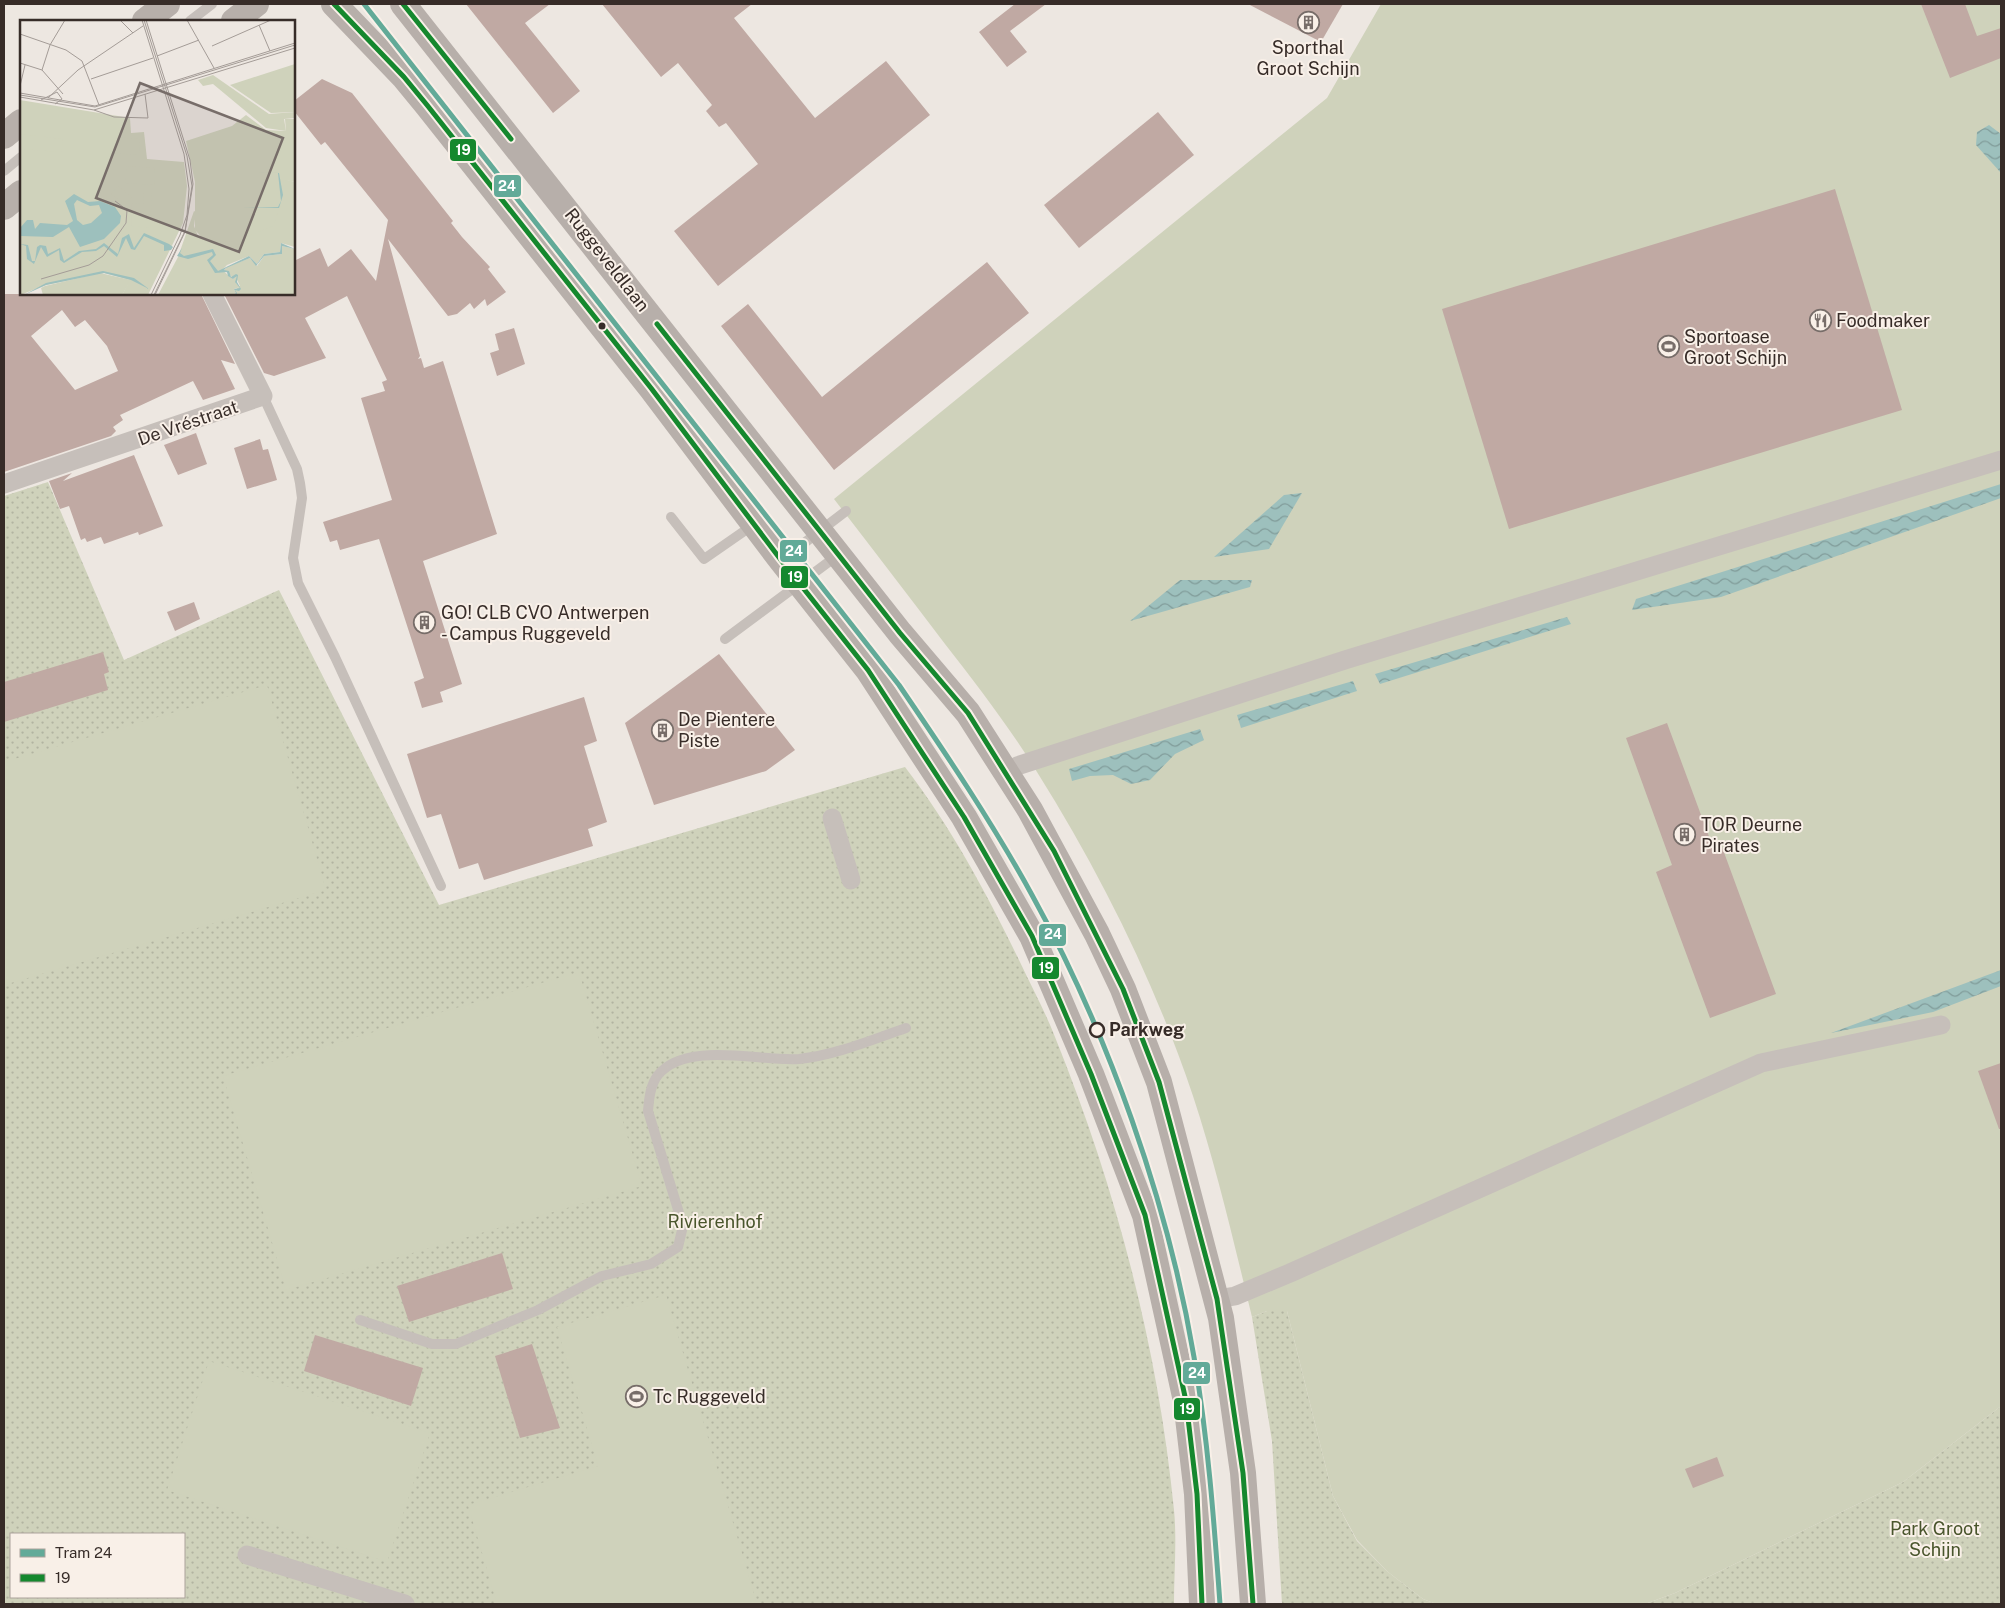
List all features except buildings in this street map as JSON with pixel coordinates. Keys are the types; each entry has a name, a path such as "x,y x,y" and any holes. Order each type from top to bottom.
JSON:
{"street":[{"path":"146,20 167,4"},
{"path":"235,20 256,4"},
{"path":"334,4 404,77 427,105 646,381 798,583 868,670 964,817 1032,936 1091,1074 1145,1215 1164,1292 1186,1400 1197,1494 1202,1604"},
{"name":"Ruggeveldlaan","path":"403,4 838,555 968,713 1030,810 1097,934 1123,989 1159,1082 1218,1300 1243,1473 1252,1604"},
{"path":"4,136 20,123"},
{"path":"4,207 20,194"},
{"name":"De Vréstraat","path":"4,484 263,396 212,295"},
{"path":"1017,766 1348,659 2001,460"},
{"path":"832,818 851,880"},
{"path":"1218,1300 1235,1296 1290,1273 1761,1063 1941,1025"},
{"path":"247,1555 405,1604"}],"lane":[{"path":"191,20 212,4"},
{"path":"4,171 20,158"},
{"path":"263,396 296,469 300,484 302,498 293,558 298,583 335,657 441,886"},
{"path":"781,560 846,511"},
{"path":"671,517 704,559 754,525"},
{"path":"724,639 838,555"},
{"path":"360,1320 432,1344 456,1344 538,1310 602,1276 651,1264 678,1247 683,1226 648,1112 650,1095 658,1075 670,1066 688,1058 737,1055 797,1059 844,1049 906,1028"}],"green space":[{"path":"1381,4 2001,4 2001,1406 1903,1482 1675,1593 1645,1604 1436,1604 1423,1599 1388,1572 1357,1540 1333,1496 1287,1311 1267,1311 1252,1317 1202,1123 1162,1012 1125,930 1061,811 1016,739 834,499 1327,98"},
{"name":"Rivierenhof","path":"48,482 124,660 279,590 439,905 905,767 953,837 1007,935 1051,1027 1097,1152 1131,1269 1157,1389 1167,1449 1175,1522 1174,1604 4,1604 4,496"},
{"path":"267,685 326,890 4,985 4,762"},
{"path":"579,972 642,1186 286,1290 223,1076"},
{"name":"Tc Ruggeveld","path":"666,1295 757,1604 497,1604 468,1505 598,1466 557,1327"},
{"path":"1267,1311 1287,1311 1333,1496 1357,1541 1388,1572 1423,1599 1436,1604 1282,1604 1272,1441 1252,1317"},
{"path":"209,1361 430,1433 387,1562 167,1490"},
{"name":"Park Groot Schijn","path":"2001,1406 2001,1604 1645,1604 1675,1593 1903,1482"}],"water":[{"path":"1989,125 2001,134 2001,173 1976,145 1977,132"},
{"path":"2001,484 2001,498 1721,597 1632,610 1636,599"},
{"path":"1302,493 1269,549 1214,557 1284,495"},
{"path":"1180,580 1252,580 1250,587 1130,621"},
{"path":"1567,617 1571,624 1380,684 1375,674"},
{"path":"1353,681 1357,691 1241,728 1237,715"},
{"path":"1200,729 1204,740 1175,754 1150,780 1131,784 1113,775 1090,776 1072,781 1069,769"},
{"path":"2001,970 2001,986 1933,1012 1831,1033"}],"tram line":[{"name":"24","path":"364,4 899,685 985,815 1032,895 1060,948 1110,1061 1132,1120 1168,1239 1183,1298 1199,1388 1210,1480 1220,1604"}],"transit line":[{"name":"19","path":"334,4 404,77 427,105 651,388 781,560 868,670 964,817 1032,936 1091,1074 1145,1215 1186,1401 1197,1494 1202,1604"},
{"name":"19","path":"403,4 511,139"},
{"name":"19","path":"657,324 900,633 968,713 1054,851 1123,989 1159,1082 1217,1299 1243,1473 1253,1604"}],"place":[{"name":"Sporthal Groot Schijn","path":"1308,23"},
{"name":"Foodmaker","path":"1820,321"},
{"name":"Sportoase Groot Schijn","path":"1668,347"},
{"name":"GO! CLB CVO Antwerpen - Campus Ruggeveld","path":"425,623"},
{"name":"De Pientere Piste","path":"662,730"},
{"name":"TOR Deurne Pirates","path":"1685,835"},
{"name":"Parkweg","path":"1097,1030"},
{"name":"Tc Ruggeveld","path":"637,1397"}]}
